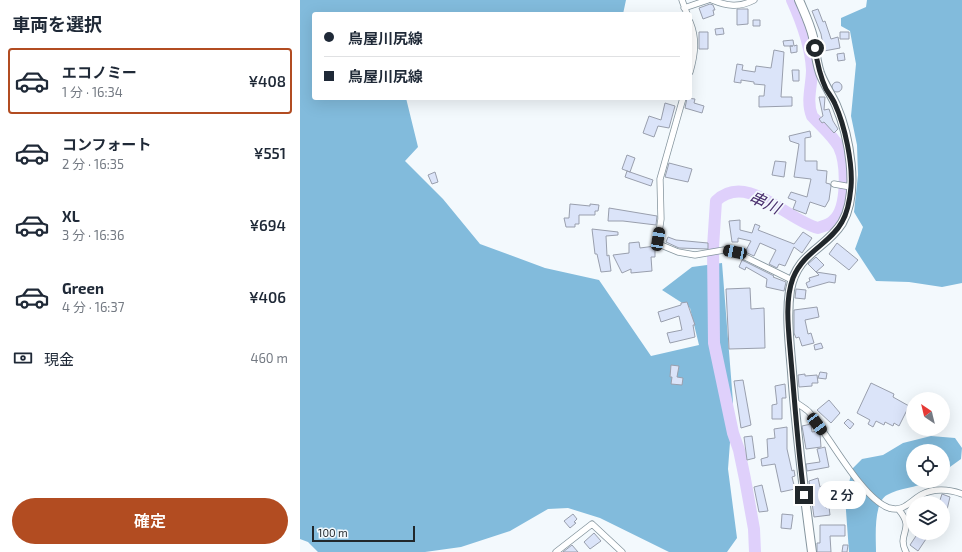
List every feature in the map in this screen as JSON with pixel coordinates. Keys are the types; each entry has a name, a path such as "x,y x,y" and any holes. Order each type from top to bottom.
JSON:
{"main road":[{"path":"799,0 812,37 819,71 826,89 836,105 844,130 851,165 847,210 842,222 834,233 809,253 798,266 792,280 788,311 793,401 812,552"}],"street":[{"path":"682,0 686,12"},
{"path":"684,8 708,0"},
{"path":"712,0 726,6 745,4 754,0"},
{"path":"692,28 694,33 695,56 692,66"},
{"path":"682,100 660,179 661,219 658,239 661,245 678,252 695,255 724,250 735,252 792,280"},
{"path":"834,184 849,186"},
{"path":"793,401 808,411 871,495 887,507 899,510 910,505 921,495 936,490 952,490 962,494"},
{"path":"899,510 907,521 903,541 906,552"},
{"path":"556,552 592,524 622,552"}],"shaded area":[{"path":"300,0 626,0 623,12 312,12 312,100 406,100 418,147 405,161 443,199 480,244 545,268 599,280 651,356 699,345 690,308 662,290 692,267 722,263 733,402 728,469 737,538 727,552 669,552 600,518 568,508 548,509 510,531 461,547 425,552 318,552 308,542 300,539"},
{"path":"867,0 962,0 962,283 942,287 909,282 876,281 855,249 863,227 854,212 858,175 857,145 851,116 856,64 850,31 841,26 841,18 866,7"},
{"path":"931,436 955,438 962,448 961,459 950,467 950,444 906,444 906,488 887,495 879,505 876,521 876,552 849,552 845,497 853,468 862,459 883,455 903,443"}],"building":[{"path":"710,4 713,5 715,10 713,10 714,15 703,19 699,8"},
{"path":"737,9 748,9 748,24 737,25"},
{"path":"818,9 823,22 825,21 831,39 838,37 840,48 824,51 821,34 812,11"},
{"path":"753,20 760,20 760,26 753,26"},
{"path":"723,28 724,34 716,35 715,29"},
{"path":"699,32 708,32 708,49 699,49"},
{"path":"840,32 849,32 849,39 840,39"},
{"path":"793,40 794,46 797,45 797,52 791,53 790,46 784,46 783,41"},
{"path":"774,50 784,52 781,97 792,97 792,106 759,107 759,96 764,96 765,85 754,84 754,82 741,80 741,83 734,82 737,64 743,65 742,70 755,72 756,66 771,68"},
{"path":"844,53 845,60 838,61 837,54"},
{"path":"792,70 799,70 799,81 793,81"},
{"path":"835,82 839,82 842,87 839,92 835,92 832,89 832,85"},
{"path":"819,97 825,97 824,110 829,109 833,121 838,129 834,133 824,122 822,123 819,119 823,116"},
{"path":"692,99 695,99 694,103 704,106 702,113 685,108 687,100 692,100"},
{"path":"665,103 675,106 669,128 658,126 654,137 643,133 649,116 661,120"},
{"path":"810,131 811,137 805,138 805,161 817,161 817,170 827,171 826,183 830,184 831,186 829,200 825,207 810,202 806,214 793,209 796,201 788,198 791,192 807,197 811,179 794,177 799,144 790,141 789,136"},
{"path":"627,155 635,158 630,172 622,169"},
{"path":"775,161 786,162 784,177 772,175"},
{"path":"669,163 692,169 688,182 665,177"},
{"path":"627,171 653,180 651,186 625,177"},
{"path":"435,172 438,182 432,184 428,175"},
{"path":"570,204 590,206 590,204 599,205 598,211 595,211 595,215 579,215 579,224 575,224 575,227 566,227 564,218 569,218"},
{"path":"609,208 657,216 656,225 623,221 608,221"},
{"path":"740,220 740,230 752,233 755,224 760,226 758,230 794,244 803,232 812,238 802,253 794,247 785,266 779,264 777,268 769,264 776,250 760,243 754,256 745,252 751,241 738,238 738,242 732,242 729,221"},
{"path":"592,229 618,232 618,235 606,236 607,256 609,255 611,271 601,272 597,254 595,254"},
{"path":"668,237 676,240 708,243 708,249 679,248 666,242"},
{"path":"639,242 640,248 655,246 655,257 651,257 652,271 631,273 631,269 622,273 613,255 629,253 629,243"},
{"path":"837,243 858,260 849,270 829,254"},
{"path":"816,257 824,265 816,272 808,264"},
{"path":"742,260 774,276 773,277 786,282 784,291 766,287 767,279 746,267 745,270 739,267"},
{"path":"816,272 836,275 835,283 829,282 808,288 806,283 810,281 809,278 819,275"},
{"path":"750,288 751,309 764,308 765,348 729,349 726,289"},
{"path":"796,289 806,290 805,299 795,298"},
{"path":"687,302 695,325 693,325 695,337 670,343 667,333 682,330 679,316 661,322 658,312"},
{"path":"817,307 819,317 805,320 808,334 811,333 814,343 802,346 799,337 796,338 794,333 794,310"},
{"path":"821,343 823,348 815,350 814,345"},
{"path":"671,365 679,366 677,377 683,378 682,385 671,384"},
{"path":"820,372 827,373 826,379 818,378"},
{"path":"805,374 805,376 817,375 818,383 812,383 812,386 799,387 798,375"},
{"path":"743,380 751,425 741,428 734,381"},
{"path":"871,383 894,394 893,397 906,404 906,412 899,426 894,423 893,426 885,422 884,425 876,421 873,427 868,424 870,420 857,413"},
{"path":"785,384 786,398 782,398 782,419 772,419 772,405 777,404 775,386"},
{"path":"829,400 840,413 831,423 817,410"},
{"path":"848,419 854,424 850,429 844,423"},
{"path":"811,424 812,432 818,431 820,434 821,447 806,449 802,426"},
{"path":"787,427 787,449 792,471 794,470 795,476 792,477 795,489 781,492 775,464 762,466 761,459 768,457 767,439 775,438 774,429"},
{"path":"752,436 755,458 747,460 744,437"},
{"path":"825,447 829,467 807,471 806,464 820,462 817,449"},
{"path":"818,478 820,487 822,486 826,508 829,507 830,515 814,517 809,481"},
{"path":"762,485 768,511 759,512 754,487"},
{"path":"573,514 577,519 574,522 576,523 570,528 564,521"},
{"path":"782,514 793,515 791,529 781,528"},
{"path":"820,525 845,525 845,536 830,536 831,552 817,552 817,543 820,543"},
{"path":"594,533 601,541 590,549 584,542"},
{"path":"913,540 925,540 918,551 910,545"},
{"path":"572,545 578,552 563,552"},
{"path":"843,545 848,545 847,552 842,552"}],"waterway":[{"name":"串川","path":"755,552 754,529 745,479 739,450 733,433 714,343 713,247 716,201 728,193 741,192 754,195 806,224 818,228 830,224 838,215 844,197 845,186 844,164 839,147 812,116 810,110 809,99 812,76 810,52 799,16 792,0"}],"route":[{"path":"804,495 793,401 788,311 790,292 792,280 798,266 809,253 834,233 842,222 847,210 851,187 851,165 844,130 836,105 826,89 819,71 815,48"}]}
